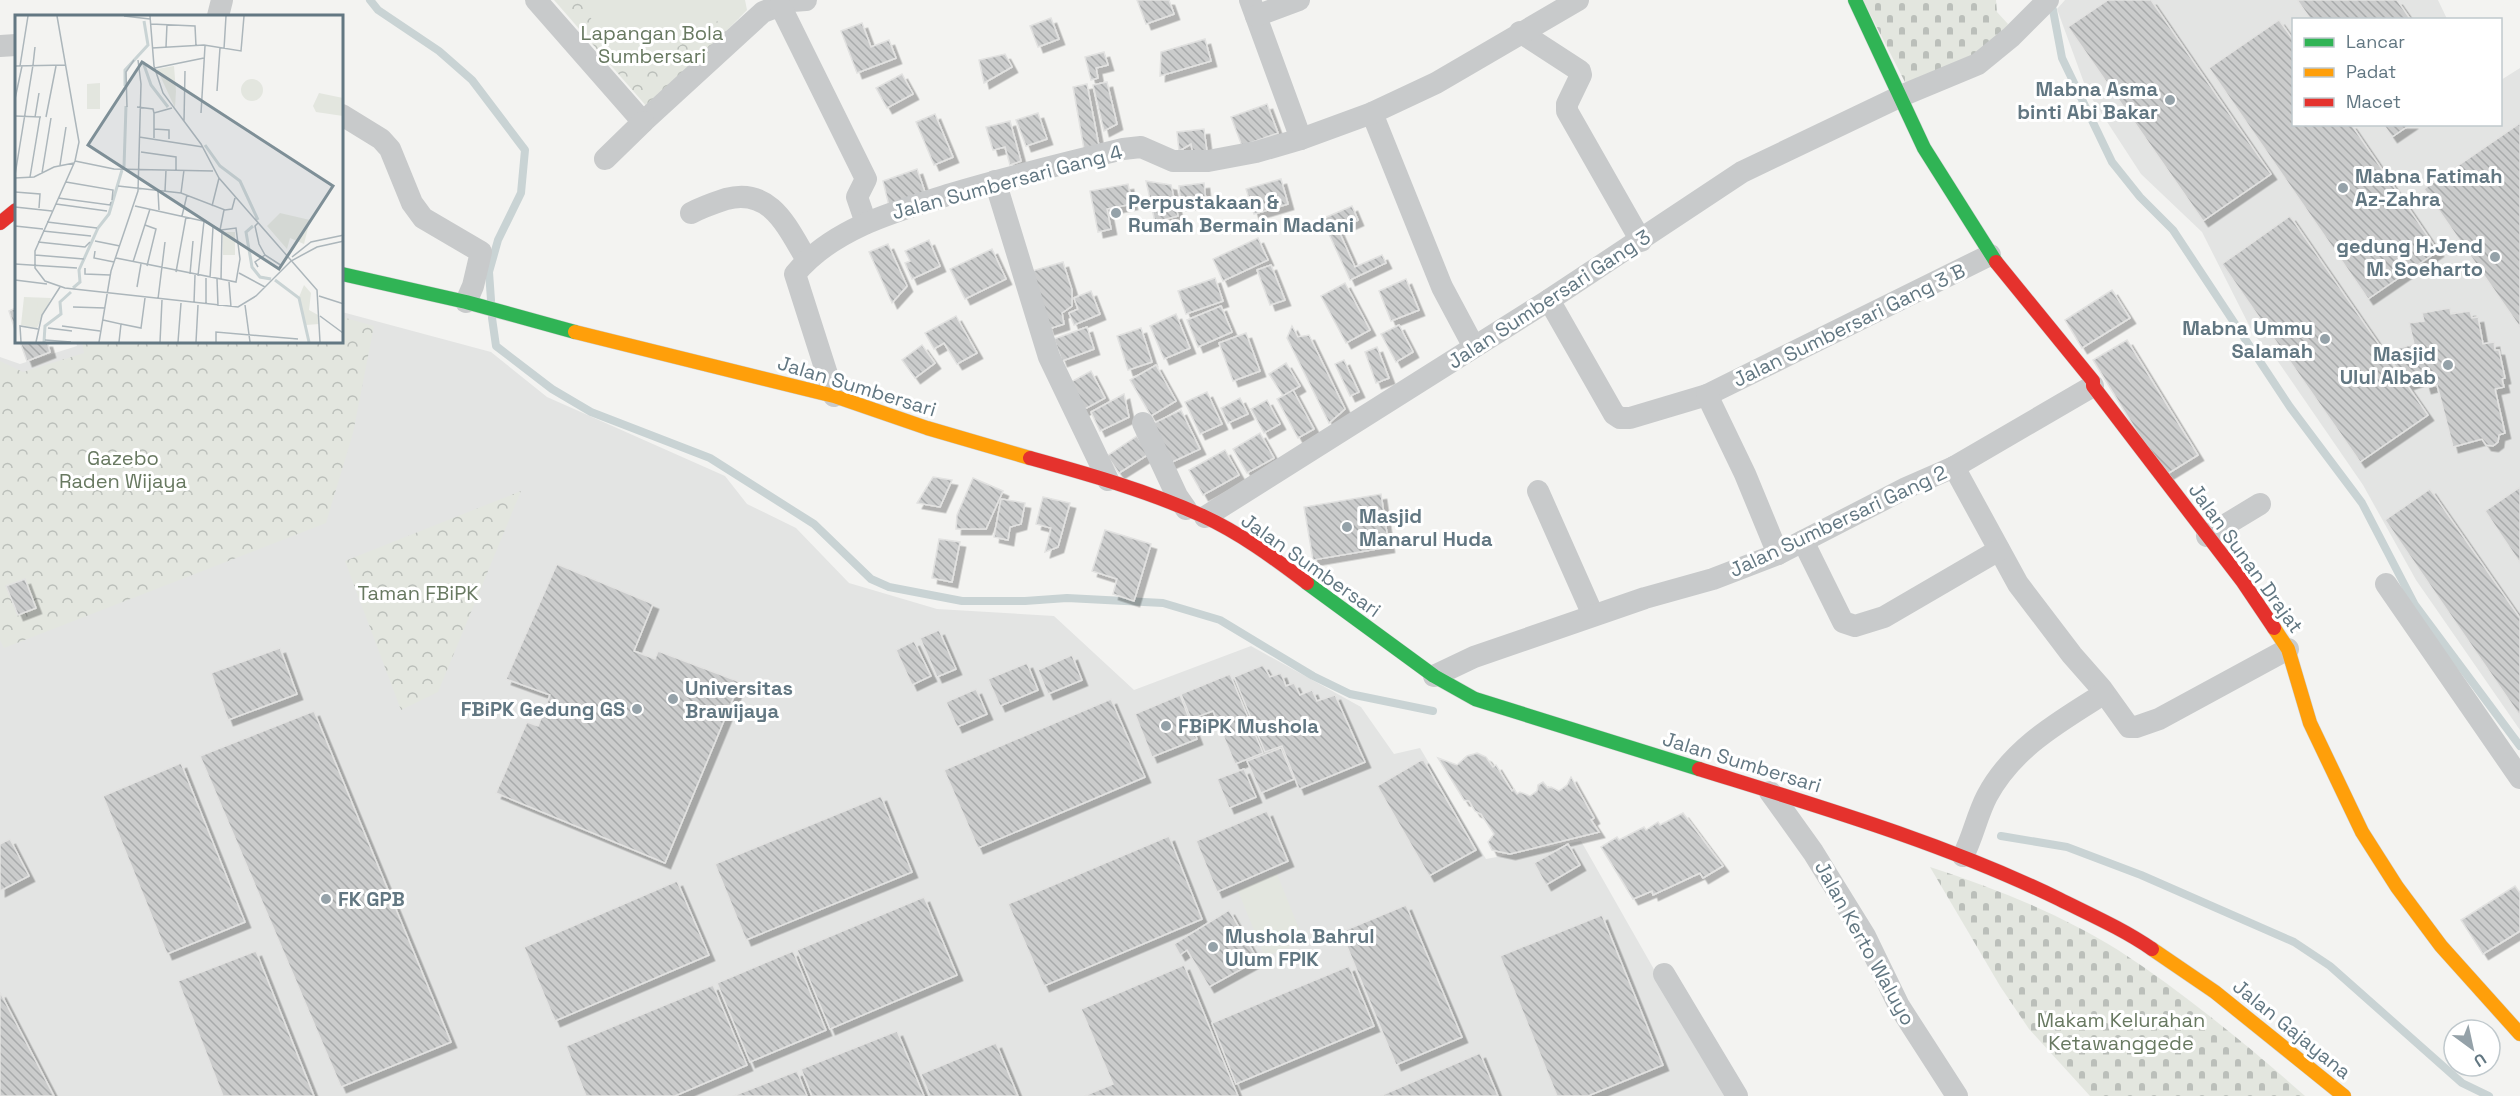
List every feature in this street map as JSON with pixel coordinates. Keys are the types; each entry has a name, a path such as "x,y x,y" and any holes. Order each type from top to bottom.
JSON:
{"main road":[{"path":"1854,0 1924,148 1990,255 2093,381 2093,386"},
{"path":"0,200 15,205"},
{"path":"0,223 15,211"},
{"name":"Jalan Sumbersari","path":"344,274 472,304 834,396 927,428 1108,480 1196,513 1280,562 1387,643 1439,673 1475,699 1770,792 1967,847 2005,873 2131,934 2215,992"},
{"name":"Jalan Sunan Drajat","path":"2093,386 2243,582 2288,649 2310,723 2362,832 2397,886 2440,946 2520,1034"},
{"name":"Jalan Gajayana","path":"2215,992 2344,1096"}],"street":[{"path":"218,15 222,0"},
{"path":"536,0 643,122"},
{"path":"604,159 766,6 806,0"},
{"path":"1299,0 1253,8 1301,139"},
{"name":"Jalan Sumbersari Gang 4","path":"807,260 885,214 995,181 1123,149 1141,147 1173,161 1208,160 1256,152 1301,139 1372,113 1436,83 1578,0"},
{"name":"Jalan Sumbersari Gang 3","path":"1196,513 1474,347 1641,241 1742,172 1900,96 1978,64 2011,37 2048,0"},
{"path":"766,6 866,179 857,197 866,224"},
{"path":"1520,32 1580,71 1581,75 1567,104 1567,111 1641,241"},
{"path":"0,46 15,45"},
{"path":"1372,113 1442,287 1474,347"},
{"path":"344,116 381,140 390,149 412,203 423,218 481,252 473,286 472,304"},
{"path":"995,181 1049,357 1108,480"},
{"path":"691,213 738,196 752,197 773,209 784,223 807,260 795,274 834,396"},
{"name":"Jalan Sumbersari Gang 3 B","path":"1549,300 1614,414 1620,418 1630,418 1707,395 1990,255"},
{"name":"Jalan Sumbersari Gang 2","path":"1439,673 1593,615 1713,579 1778,554 1906,488 1954,467 2093,386"},
{"path":"1707,395 1745,474 1778,554"},
{"path":"1143,423 1177,496 1196,513"},
{"path":"1954,467 2018,584 2129,727 2136,727 2159,719 2288,649"},
{"path":"1538,491 1593,615"},
{"path":"2207,536 2260,504"},
{"path":"1803,541 1843,622 1855,626 1884,617 1999,550"},
{"path":"2386,584 2520,778"},
{"path":"1967,847 1981,807 2009,764 2043,732 2103,692"},
{"name":"Jalan Kerto Waluyo","path":"1770,792 1831,880 1865,936 1899,1006 1957,1096"},
{"path":"1664,974 1737,1096"}],"shaded area":[{"path":"2065,0 2438,0 2447,18 2292,18 2292,126 2502,126 2502,79 2520,68 2520,730 2416,580 2363,485 2275,357 2254,335 2202,232 2141,174 2087,91 2057,9"},
{"name":"Universitas Brawijaya","path":"344,313 491,352 547,397 725,476 747,504 796,528 849,583 937,609 1054,616 1134,690 1251,646 1361,707 1394,754 1420,748 1486,859 1581,841 1726,1096 0,1096 0,357 20,364 77,346 76,344 344,344"}],"green space":[{"name":"Lapangan Bola Sumbersari","path":"554,0 745,0 747,10 653,106 648,108"},
{"path":"579,0 735,0 739,7 630,78"},
{"path":"1863,0 1996,0 1997,12 2008,24 1982,56 1908,88"},
{"name":"Gazebo Raden Wijaya","path":"344,318 374,326 353,433 326,523 4,648 0,640 0,361 23,372 84,353 82,344 344,344"},
{"name":"Taman FBiPK","path":"521,491 438,692 401,710 345,561"},
{"name":"Makam Kelurahan Ketawanggede","path":"1930,867 2027,903 2118,950 2214,1020 2305,1096 2090,1096 2029,1029 2000,986"},
{"path":"1277,874 1304,941 1265,957 1238,891"}],"building":[{"path":"1137,0 1169,0 1174,14 1146,24"},
{"name":"Mabna Asma binti Abi Bakar","path":"2108,0 2151,0 2271,174 2203,221 2068,27"},
{"path":"2297,0 2397,0 2410,18 2310,18"},
{"path":"1051,18 1059,39 1038,47 1030,26"},
{"name":"Mabna Fatimah Az-Zahra","path":"2279,20 2292,38 2292,126 2352,126 2438,251 2368,299 2209,68"},
{"path":"862,23 871,47 889,40 896,58 857,73 841,31"},
{"path":"1205,39 1211,61 1160,76 1161,52"},
{"path":"1104,52 1108,65 1096,68 1098,78 1091,80 1085,57"},
{"path":"1005,54 1012,67 984,83 979,60"},
{"path":"902,74 913,94 887,108 876,88"},
{"path":"1107,82 1117,124 1104,131 1093,85"},
{"path":"1087,84 1099,146 1084,149 1073,87"},
{"path":"1267,104 1278,133 1242,146 1231,117"},
{"path":"1038,113 1047,139 1026,146 1016,120"},
{"path":"935,114 953,157 934,165 916,122"},
{"path":"1010,121 1021,161 1010,165 1005,147 993,150 986,127"},
{"name":"gedung H.Jend M. Soeharto","path":"2520,123 2520,325 2519,326 2424,189"},
{"path":"2384,126 2408,126 2392,137"},
{"path":"1204,129 1207,152 1194,158 1191,144 1179,151 1177,132"},
{"path":"917,169 925,192 889,206 883,181"},
{"path":"1281,179 1288,204 1254,214 1246,189"},
{"path":"1146,181 1171,185 1178,216 1155,222"},
{"path":"1204,183 1206,202 1181,205 1179,186"},
{"path":"1128,184 1132,204 1107,209 1111,229 1098,232 1090,191"},
{"path":"1352,206 1358,220 1338,229 1355,267 1382,255 1386,263 1350,280 1322,219"},
{"name":"Mabna Ummu Salamah","path":"2290,216 2428,415 2360,462 2222,264"},
{"path":"1258,238 1268,260 1223,281 1213,259"},
{"path":"929,240 940,266 912,279 905,263 910,261 905,251"},
{"path":"888,244 907,286 892,303 869,252"},
{"path":"992,249 1006,279 965,299 950,269"},
{"path":"1063,262 1072,290 1072,306 1062,313 1064,324 1049,329 1032,271"},
{"path":"1271,265 1285,300 1270,305 1257,270"},
{"path":"1215,278 1223,301 1186,314 1178,291"},
{"path":"1406,279 1419,310 1391,321 1379,291"},
{"path":"1345,283 1370,330 1346,343 1321,296"},
{"path":"2112,290 2130,318 2082,348 2065,320"},
{"path":"1091,291 1100,314 1074,325 1069,313 1078,309 1074,298"},
{"path":"1221,306 1232,332 1198,347 1187,320"},
{"path":"15,308 15,330 9,311"},
{"name":"Masjid Ulul Albab","path":"2450,308 2451,314 2470,311 2472,318 2478,317 2483,344 2494,342 2495,350 2499,350 2505,378 2502,379 2504,387 2495,389 2505,433 2499,435 2498,442 2493,446 2486,445 2482,439 2453,447 2437,385 2426,388 2423,379 2408,384 2385,352 2414,344 2409,323 2424,321 2422,313"},
{"path":"1176,314 1190,348 1164,359 1150,326"},
{"path":"956,316 977,353 957,364 944,343 934,349 925,333"},
{"path":"1399,325 1413,352 1396,362 1381,334"},
{"path":"1292,326 1298,337 1309,335 1345,409 1329,423 1287,338"},
{"path":"1087,327 1094,349 1062,361 1054,339"},
{"path":"1141,328 1152,362 1128,370 1117,336"},
{"path":"1246,333 1260,371 1233,381 1219,343"},
{"path":"2127,340 2198,455 2164,476 2093,360"},
{"path":"21,344 48,344 50,352 27,361"},
{"path":"922,345 935,363 915,378 902,360"},
{"path":"1377,347 1389,378 1376,383 1365,352"},
{"path":"1344,360 1359,392 1350,396 1335,364"},
{"path":"1286,363 1300,386 1283,396 1269,374"},
{"path":"1156,365 1176,401 1151,416 1130,380"},
{"path":"1091,371 1105,398 1083,410 1069,383"},
{"path":"1293,390 1314,429 1298,438 1277,399"},
{"path":"1207,392 1222,424 1200,434 1185,402"},
{"path":"1124,394 1129,417 1100,431 1091,412"},
{"path":"1240,398 1248,414 1228,423 1221,408"},
{"path":"1267,400 1280,424 1264,433 1251,409"},
{"path":"1181,410 1200,449 1170,463 1152,424"},
{"path":"1260,433 1274,458 1247,473 1233,449"},
{"path":"1137,436 1149,454 1119,473 1107,456"},
{"path":"1225,450 1239,475 1203,495 1189,470"},
{"path":"933,477 952,480 940,507 917,503"},
{"path":"973,478 1003,491 986,529 956,529 957,515"},
{"path":"2520,487 2520,563 2485,511"},
{"path":"2430,489 2520,618 2520,716 2385,520"},
{"name":"Masjid Manarul Huda","path":"1381,494 1389,547 1313,560 1304,507"},
{"path":"1043,497 1070,503 1058,547 1045,552 1051,528 1036,524"},
{"path":"1001,499 1025,503 1021,524 1010,527 1008,540 994,537"},
{"path":"1105,530 1151,544 1134,601 1113,594 1117,579 1092,571"},
{"path":"939,539 960,542 952,582 932,578"},
{"name":"FBiPK Gedung GS","path":"557,564 653,604 634,651 655,659 658,651 740,682 665,863 496,793 527,722 538,726 550,695 506,679"},
{"path":"25,579 36,608 18,615 6,586"},
{"path":"939,630 956,669 937,677 920,638"},
{"path":"914,641 931,676 912,685 896,650"},
{"path":"280,648 297,694 228,720 211,673"},
{"path":"1072,655 1082,680 1048,694 1038,670"},
{"path":"1027,663 1038,690 1000,706 988,679"},
{"path":"1263,665 1270,677 1281,673 1286,686 1294,683 1300,695 1312,690 1317,701 1335,695 1365,762 1299,789 1282,746 1265,752 1234,677"},
{"path":"1230,674 1263,753 1235,764 1213,711 1191,719 1181,694"},
{"path":"976,689 987,714 957,727 946,702"},
{"name":"FBiPK Mushola","path":"1180,695 1197,739 1152,757 1135,714"},
{"path":"1111,699 1145,777 978,848 944,770"},
{"name":"FK GPB","path":"314,711 451,1042 341,1087 200,756"},
{"path":"1281,748 1294,779 1261,793 1247,761"},
{"path":"1477,753 1486,757 1493,767 1496,765 1512,791 1514,789 1517,794 1520,792 1530,796 1543,782 1548,788 1559,791 1567,785 1571,777 1594,818 1591,820 1599,832 1510,854 1492,850 1488,842 1494,834 1481,814 1475,811 1469,801 1464,800 1438,758 1457,765 1467,756"},
{"path":"1423,759 1476,850 1429,876 1377,786"},
{"path":"181,763 245,922 167,954 103,796"},
{"path":"1244,769 1256,797 1229,808 1217,779"},
{"path":"881,796 912,872 746,940 715,864"},
{"path":"1267,811 1288,861 1217,892 1196,841"},
{"path":"1683,813 1723,866 1703,878 1700,873 1653,895 1652,891 1633,899 1601,847 1617,837 1619,840 1644,827 1646,830 1658,822 1660,825"},
{"path":"1169,836 1202,919 1044,986 1008,904"},
{"path":"10,839 29,876 0,891 0,844"},
{"path":"1568,844 1580,865 1546,885 1534,863"},
{"path":"677,881 709,955 555,1021 524,947"},
{"path":"2515,886 2520,893 2520,931 2483,954 2461,920"},
{"path":"924,897 957,975 830,1029 797,950"},
{"path":"1406,905 1462,1037 1396,1065 1341,932"},
{"name":"Mushola Bahrul Ulum FPIK","path":"1229,910 1258,960 1209,987 1187,950 1180,955 1174,944"},
{"path":"1602,915 1663,1065 1588,1096 1557,1096 1500,956"},
{"path":"256,951 314,1096 223,1096 178,981"},
{"path":"793,951 826,1030 750,1062 717,983"},
{"path":"1184,965 1238,1096 1084,1096 1113,1084 1081,1009"},
{"path":"1349,966 1374,1026 1236,1084 1212,1023"},
{"path":"713,985 747,1065 675,1096 586,1096 566,1046"},
{"path":"0,992 54,1096 0,1096"},
{"path":"897,1031 924,1096 812,1096 801,1069"},
{"path":"996,1043 1018,1096 930,1096 921,1074"},
{"path":"1480,1053 1498,1096 1380,1096"},
{"path":"797,1071 807,1096 733,1096"}],"waterway":[{"path":"370,0 378,10 439,51 472,80 525,150 521,193 498,240 489,272 491,300"},
{"path":"2053,10 2062,58 2112,162 2140,197 2173,230 2290,407 2362,503 2415,605 2520,746"},
{"path":"492,318 496,346 552,389 591,412 710,458 814,524 871,579 889,587 962,601 1067,598 1163,603 1220,620 1313,676 1350,694 1433,711"},
{"path":"2001,836 2067,847 2141,875 2294,942 2330,966 2462,1083 2489,1096"}],"traffic: fast":[{"path":"1855,0 1924,148 1996,262"},
{"path":"344,274 466,302 575,332"},
{"path":"1307,583 1434,676 1475,699 1699,769"}],"traffic: slow":[{"path":"575,332 834,396 927,428 1030,458"},
{"path":"2274,628 2288,649 2310,723 2362,832 2397,887 2441,946 2520,1034"},
{"path":"2152,949 2215,992 2344,1096"}],"traffic: jam":[{"path":"0,223 15,211"},
{"path":"1996,262 2093,381 2093,386 2243,582 2274,628"},
{"path":"1030,458 1139,491 1203,516 1243,538 1307,583"},
{"path":"1699,769 1882,827 1971,860 2059,899 2130,935 2152,949"}],"place":[{"name":"Mabna Asma binti Abi Bakar","path":"2170,100"},
{"name":"Mabna Fatimah Az-Zahra","path":"2343,188"},
{"name":"Perpustakaan & Rumah Bermain Madani","path":"1116,213"},
{"name":"gedung H.Jend M. Soeharto","path":"2495,257"},
{"name":"Mabna Ummu Salamah","path":"2325,339"},
{"name":"Masjid Ulul Albab","path":"2448,365"},
{"name":"Masjid Manarul Huda","path":"1347,527"},
{"name":"Universitas Brawijaya","path":"673,699"},
{"name":"FBiPK Gedung GS","path":"637,709"},
{"name":"FBiPK Mushola","path":"1166,726"},
{"name":"FK GPB","path":"326,899"},
{"name":"Mushola Bahrul Ulum FPIK","path":"1213,947"}]}
